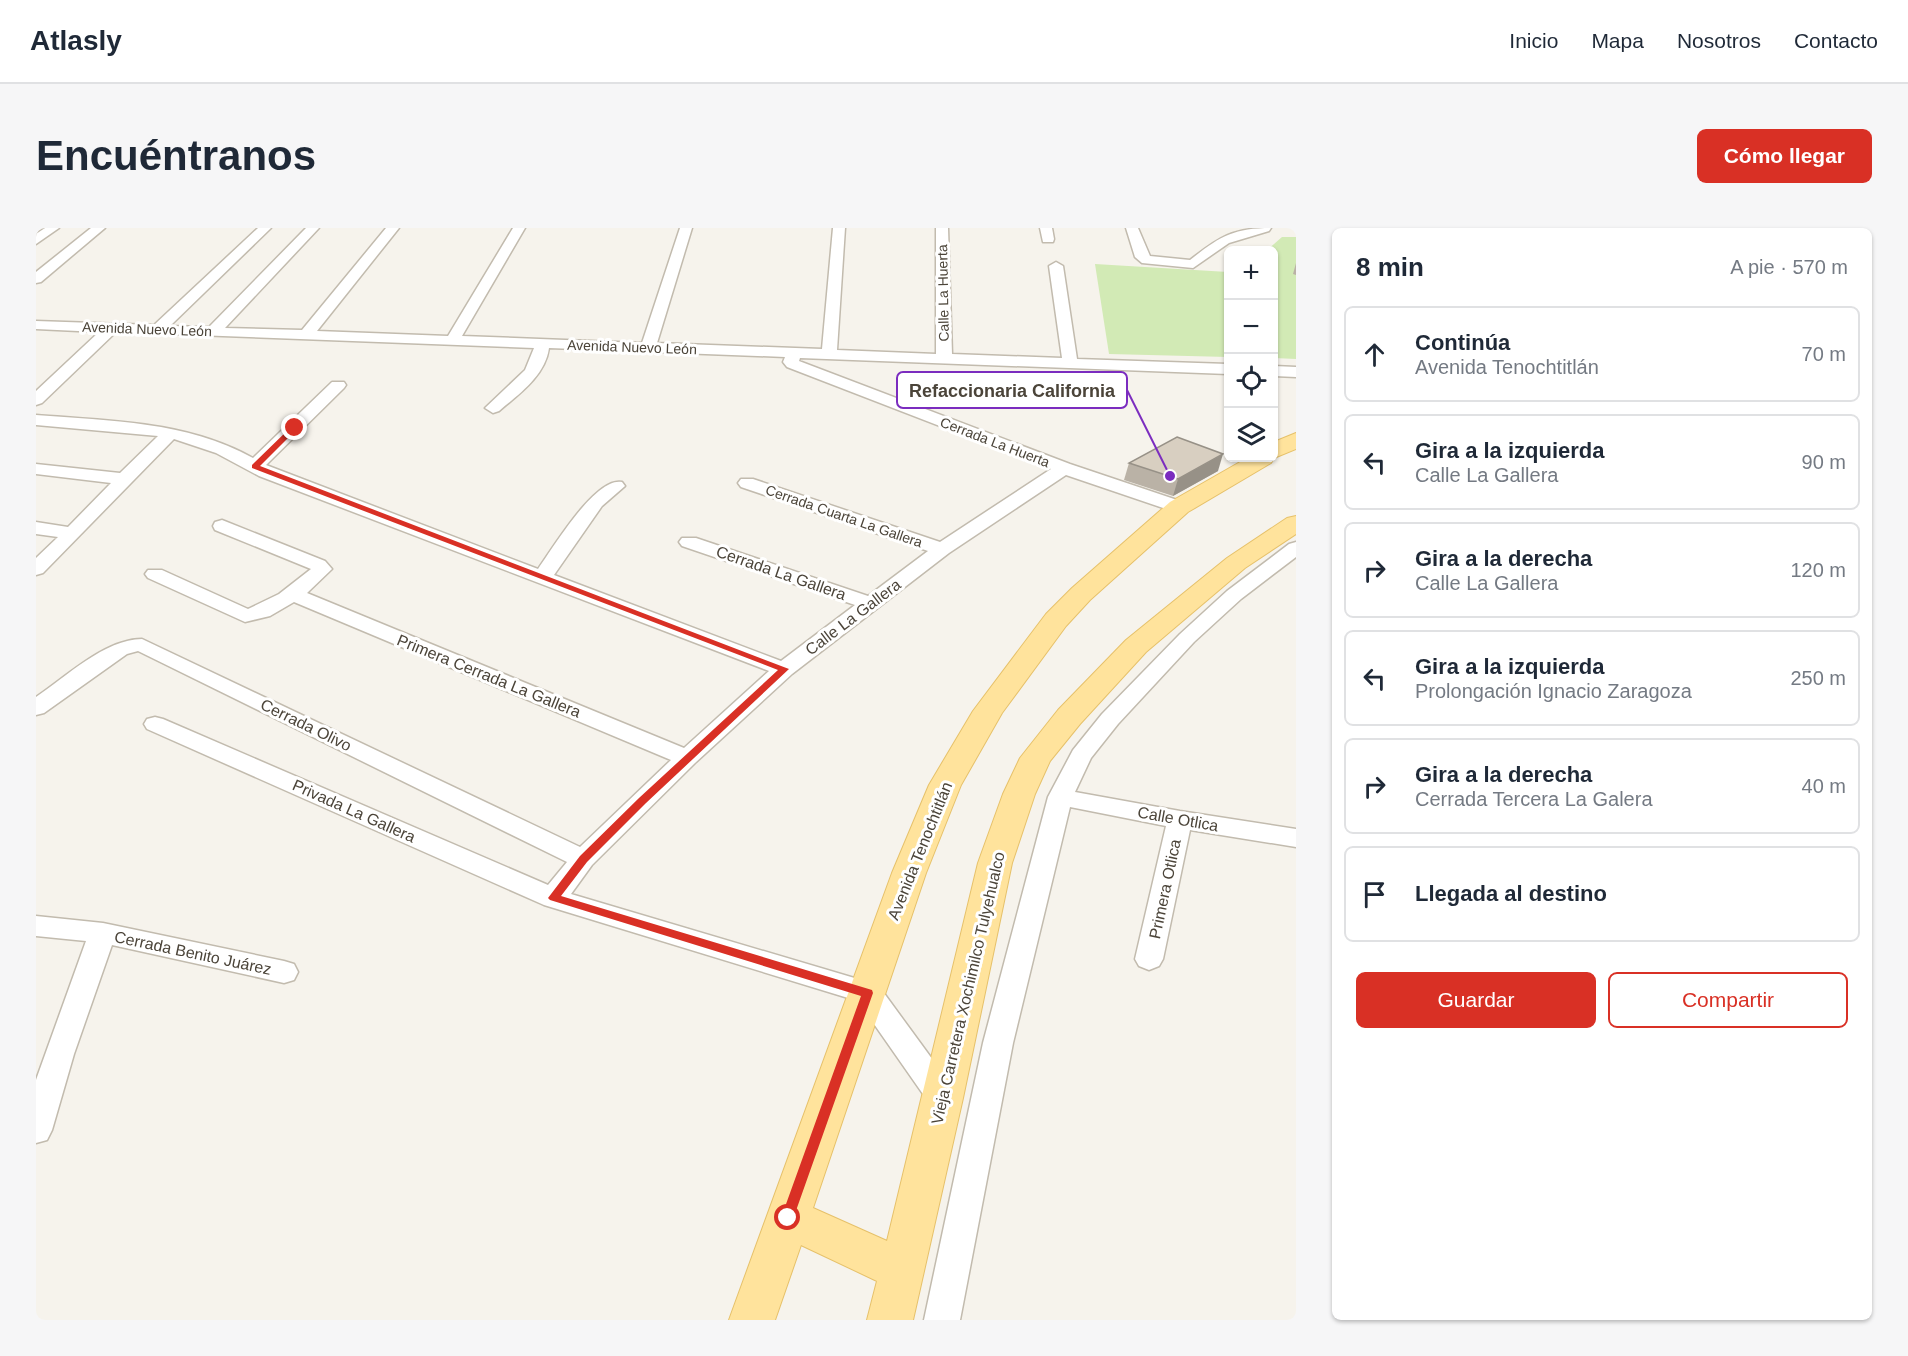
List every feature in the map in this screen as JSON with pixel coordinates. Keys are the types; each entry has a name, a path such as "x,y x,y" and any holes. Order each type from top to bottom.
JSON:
{"main road":[{"path":"1278,449 1296,440"},
{"name":"Avenida Tenochtitlán","path":"752,1320 909,873 945,785 988,711 1056,620 1081,594 1179,507 1256,462"},
{"name":"Vieja Carretera Xochimilco Tulyehualco","path":"890,1320 943,1098 995,862 1019,794 1036,758 1069,717 1136,646 1236,563 1296,523"},
{"path":"788,1218 902,1269"}],"street":[{"path":"36,240 53,228"},
{"path":"36,279 99,228"},
{"path":"158,329 264,228"},
{"path":"212,332 313,228"},
{"path":"306,335 393,228"},
{"path":"452,341 519,228"},
{"path":"648,347 687,228"},
{"path":"828,353 839,228"},
{"name":"Calle La Huerta","path":"942,228 944,358"},
{"path":"1132,228 1142,257 1192,264 1221,234 1265,228"},
{"path":"1056,266 1070,362"},
{"name":"Avenida Nuevo León","path":"36,325 1224,369"},
{"path":"36,400 112,327"},
{"path":"493,408 535,369 542,353 542,344"},
{"name":"Cerrada La Huerta","path":"795,352 792,364 1064,468 1179,507"},
{"path":"1278,371 1296,372"},
{"path":"36,382 54,383"},
{"path":"255,466 338,385"},
{"path":"36,420 171,433 206,442 242,457 255,466 784,669"},
{"path":"36,569 73,533 122,479 171,433"},
{"name":"Calle La Gallera","path":"554,898 583,859 687,758 784,669 942,549 1064,468"},
{"path":"36,469 122,479"},
{"name":"Cerrada Cuarta La Gallera","path":"747,483 942,549"},
{"path":"542,577 596,502 616,486"},
{"path":"154,574 245,616 262,614 322,569 318,565 222,526"},
{"path":"36,528 73,533"},
{"name":"Cerrada La Gallera","path":"689,542 872,604"},
{"path":"942,1320 998,1043 1060,797 1081,755 1118,711 1187,638 1234,595 1296,549"},
{"name":"Primera Cerrada La Gallera","path":"291,594 687,758"},
{"name":"Cerrada Olivo","path":"36,708 119,649 131,645 142,645 583,859"},
{"name":"Privada La Gallera","path":"155,724 554,898"},
{"name":"Calle Otlica","path":"1060,797 1180,820 1296,838"},
{"name":"Primera Otlica","path":"1149,959 1180,820"},
{"path":"554,898 868,993 943,1098"},
{"name":"Cerrada Benito Juárez","path":"36,927 103,933 284,972"},
{"path":"36,1130 47,1055 103,933"}],"green space":[{"path":"1282,237 1296,237 1296,359 1278,358 1278,246 1272,246"},
{"path":"1095,264 1224,272 1224,357 1109,354"}],"building":[{"path":"1177,437 1223,454 1178,479 1129,463"}],"place":[{"name":"Refaccionaria California","path":"1170,476"}],"route":[{"path":"295,428 255,466 265,472 784,669 642,800 583,859 554,898 868,993 788,1218"}]}
